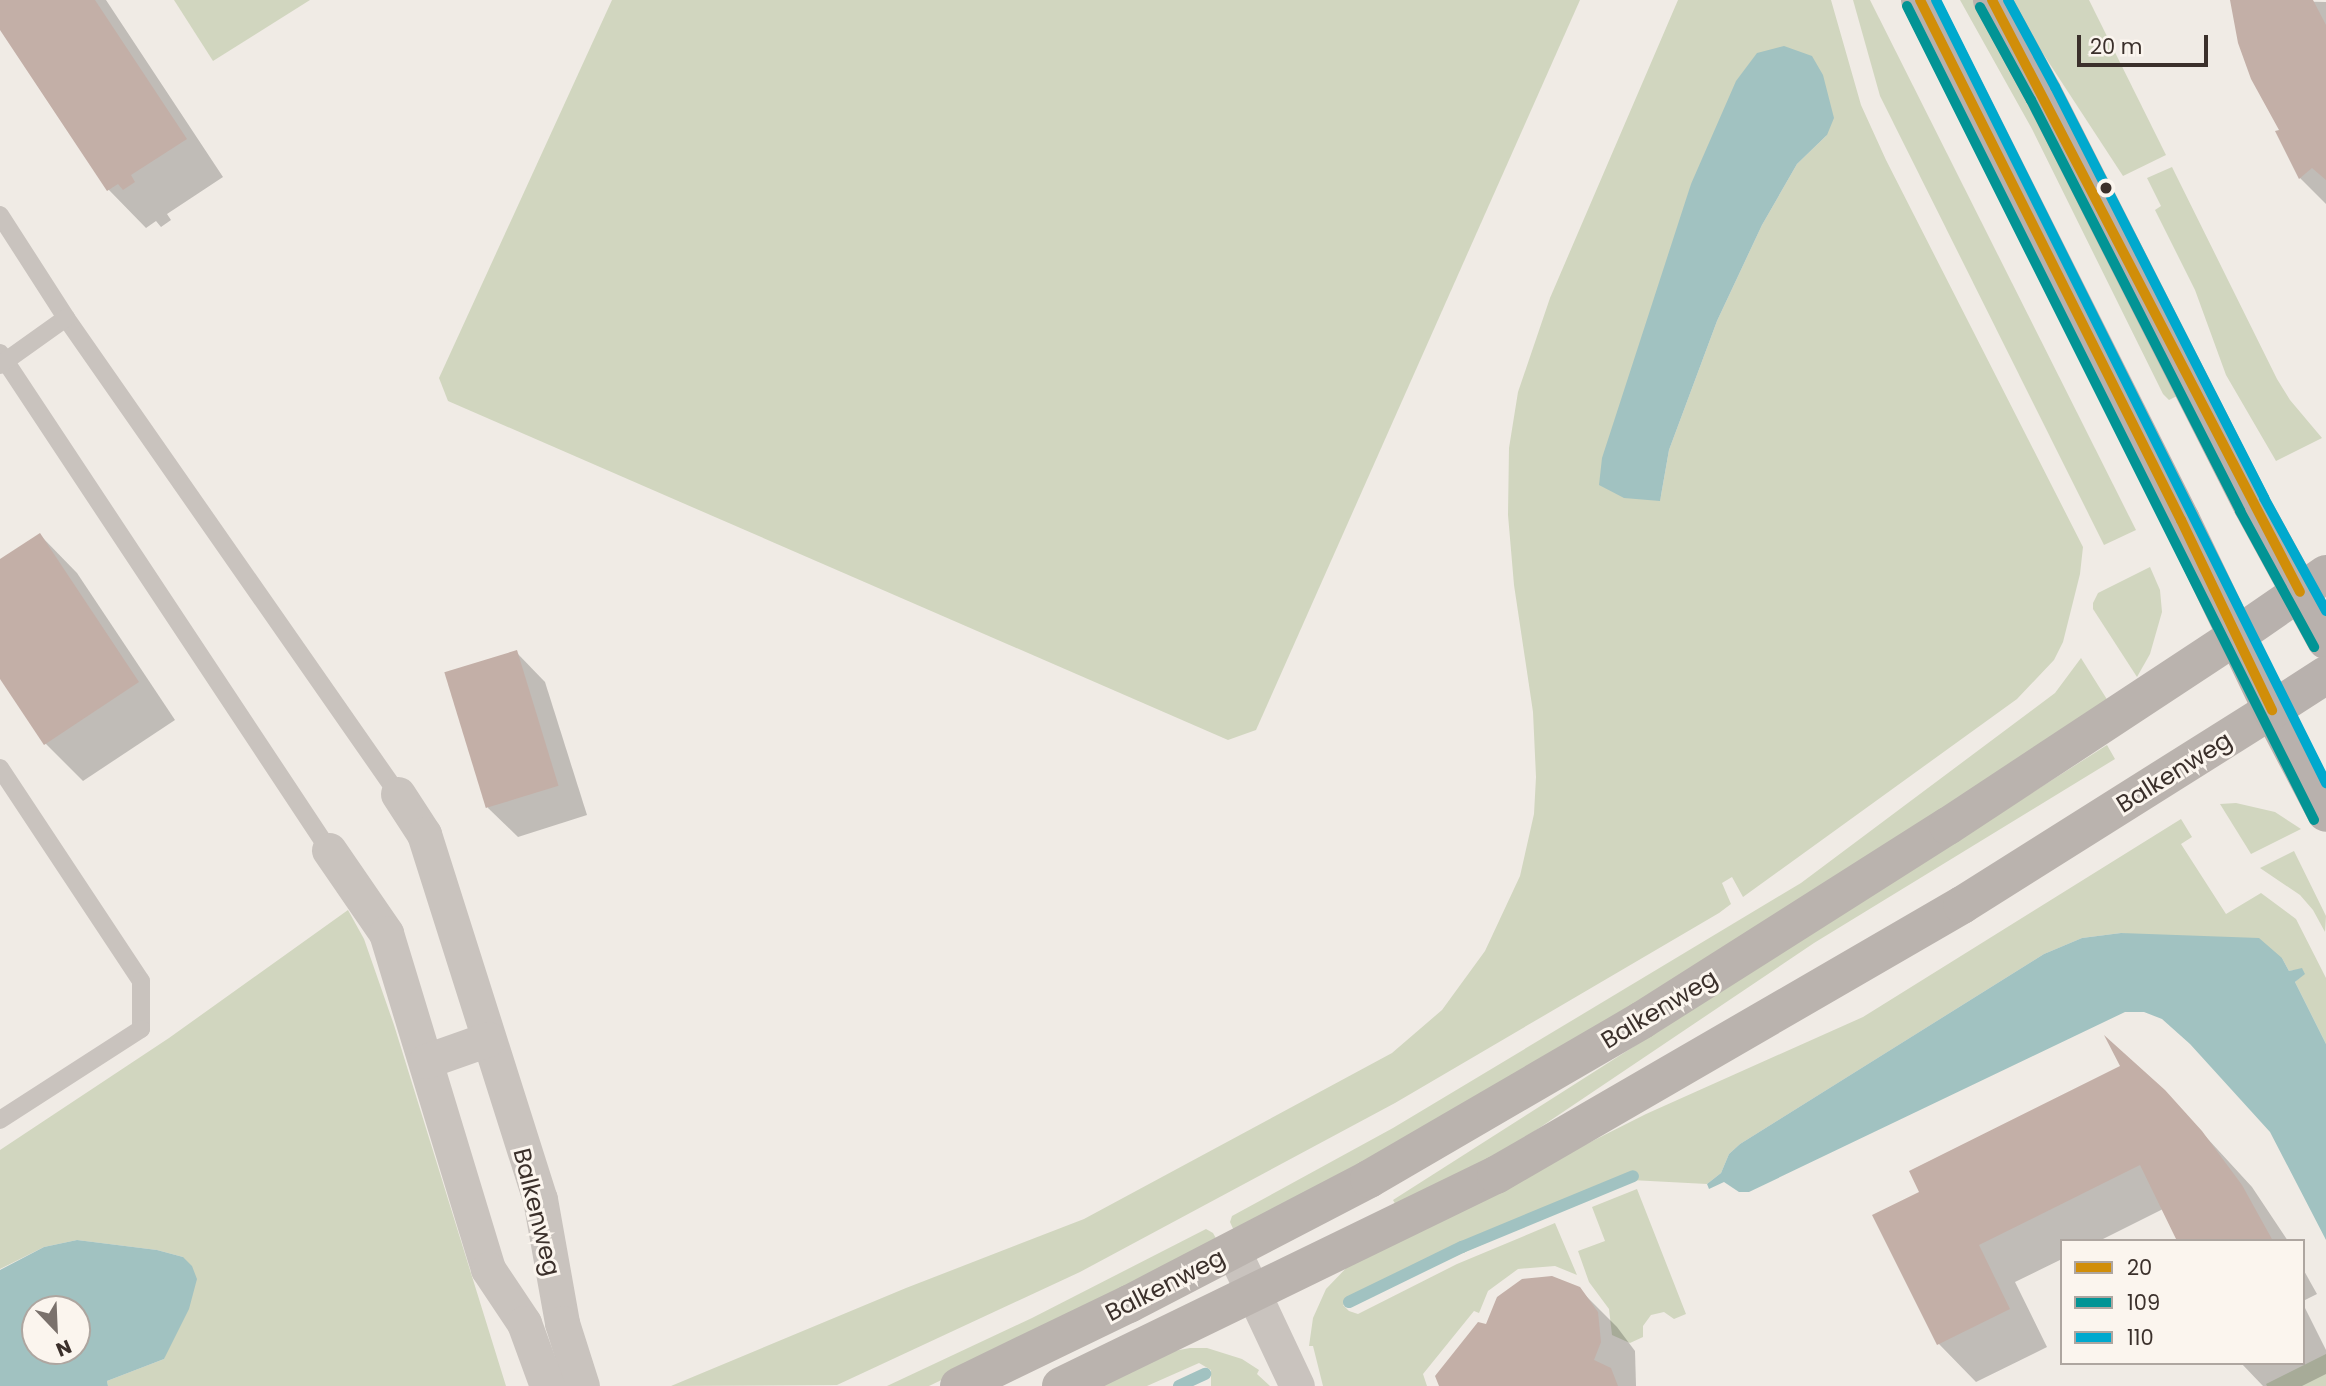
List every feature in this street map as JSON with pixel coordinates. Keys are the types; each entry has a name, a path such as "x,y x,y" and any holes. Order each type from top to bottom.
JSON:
{"main road":[{"path":"1920,0 2272,710 2326,813"},
{"path":"1992,0 2313,583 2326,640"},
{"name":"Balkenweg","path":"959,1386 1233,1250 1380,1172 1642,1020 1959,819 2313,583"},
{"name":"Balkenweg","path":"1061,1386 1254,1295 1496,1175 1612,1110 1962,905 2326,675"}],"street":[{"name":"Balkenweg","path":"398,793 424,834 540,1199 562,1323 582,1386"},
{"path":"329,850 386,933 488,1269 524,1323 547,1386"},
{"path":"426,1061 488,1039"},
{"path":"1233,1250 1297,1386"}],"lane":[{"path":"0,215 66,318 398,793"},
{"path":"66,318 2,360 329,850"},
{"path":"0,768 141,982 141,1029 2,1114"}],"green space":[{"path":"174,0 310,0 213,61"},
{"path":"612,0 1580,0 1256,730 1228,740 448,401 439,378"},
{"path":"1678,0 1831,0 1861,105 1886,160 2083,547 2080,574 2063,642 2054,660 2017,699 1743,897 1732,877 1722,883 1731,904 1719,913 1395,1103 1080,1272 837,1385 671,1386 906,1288 1084,1219 1392,1053 1442,1010 1485,951 1520,876 1534,814 1536,777 1533,712 1514,585 1508,515 1509,448 1518,392 1550,298","holes":["1827,135 1797,164 1762,225 1717,321 1669,450 1660,501 1691,184"]},
{"path":"1853,0 1870,0 2136,530 2104,545 1880,96"},
{"path":"1960,0 1976,0 2177,396 2169,400 2163,394 2032,129"},
{"path":"2008,0 2089,0 2166,155 2123,176"},
{"path":"2172,167 2277,379 2290,400 2322,438 2276,461 2226,375 2195,290 2155,210 2161,206 2147,178"},
{"path":"2150,567 2160,590 2162,612 2150,654 2137,677 2093,609 2093,603 2098,593"},
{"path":"2081,658 2108,701 1776,918 1489,1091 1235,1233 1230,1222 1232,1216 1393,1128 1801,883 2055,693"},
{"path":"2107,745 2115,759 1814,943 1477,1170 1398,1209 1393,1200"},
{"path":"2236,803 2275,812 2301,829 2251,854 2220,804"},
{"path":"2181,819 2192,837 2181,844 2226,914 2261,893 2296,919 2326,978 2326,1044 2295,982 2304,974 2302,969 2289,971 2282,958 2121,933 2082,938 2044,954 1740,1144 1729,1154 1721,1173 1707,1184 1631,1180 1343,1305 1358,1314 1457,1264 1555,1223 1577,1275 1555,1266 1518,1269 1488,1291 1479,1313 1474,1311 1423,1374 1427,1386 1323,1386 1313,1346 1309,1346 1313,1318 1326,1289 1352,1262 1646,1114 1863,1017"},
{"path":"2294,851 2326,916 2325,932 2313,910 2300,895 2260,868"},
{"path":"348,910 364,939 394,1025 506,1386 108,1386 107,1381 164,1359 183,1257 157,1250 77,1240 44,1247 0,1269 0,1150 169,1038"},
{"path":"1637,1189 1686,1314 1674,1319 1664,1312 1651,1315 1643,1326 1643,1337 1630,1343 1612,1335 1609,1309 1589,1282 1578,1251 1605,1241 1592,1207"},
{"path":"1206,1229 1213,1233 1218,1242 1008,1348 929,1386 887,1386 1032,1318"},
{"path":"1207,1348 1242,1359 1259,1370 1257,1374 1270,1386 1211,1386 1211,1370 1199,1363 1147,1386 1087,1386 1174,1351"},
{"path":"2326,1354 2326,1386 2267,1386 2266,1384"}],"water":[{"path":"1784,46 1812,56 1823,75 1834,118 1827,135 1797,164 1762,225 1717,321 1669,450 1660,501 1624,498 1599,485 1602,458 1691,184 1736,81 1757,53"},
{"path":"2121,933 2259,938 2282,958 2289,971 2302,968 2305,974 2295,982 2326,1044 2326,1240 2270,1132 2190,1044 2162,1019 2144,1012 2125,1012 1749,1192 1739,1192 1724,1182 1709,1189 1707,1184 1721,1173 1729,1154 1740,1144 2044,954 2082,938"},
{"path":"77,1240 157,1250 183,1257 192,1266 197,1279 189,1309 164,1359 107,1381 108,1386 0,1386 0,1270 44,1247"}],"building":[{"path":"0,0 95,0 187,139 131,175 135,182 123,190 118,184 107,191 0,30"},
{"path":"2230,0 2313,0 2326,25 2326,180 2312,168 2299,179 2275,131 2279,130 2251,79 2238,43"},
{"path":"40,533 139,682 44,745 0,679 0,559"},
{"path":"517,650 559,786 486,808 444,672"},
{"path":"2104,1035 2165,1090 2202,1131 2242,1185 2272,1239 2176,1239 2140,1165 1979,1245 2010,1309 1937,1345 1872,1215 1919,1192 1909,1171 2120,1066"},
{"path":"1552,1276 1580,1287 1598,1312 1601,1342 1594,1360 1611,1368 1618,1386 1439,1386 1435,1376 1478,1322 1486,1324 1497,1297 1522,1279"}],"waterway":[{"path":"1349,1302 1462,1247 1633,1176"},
{"path":"1179,1386 1205,1374"}],"transit line":[{"name":"20","path":"1920,0 2181,520 2272,710"},
{"name":"110","path":"1936,0 2326,783"},
{"name":"20","path":"1992,0 2300,592"},
{"name":"110","path":"2008,0 2264,498 2326,611"},
{"name":"109","path":"1907,6 2314,820"},
{"name":"109","path":"1980,7 2031,100 2240,511 2314,647"}]}
